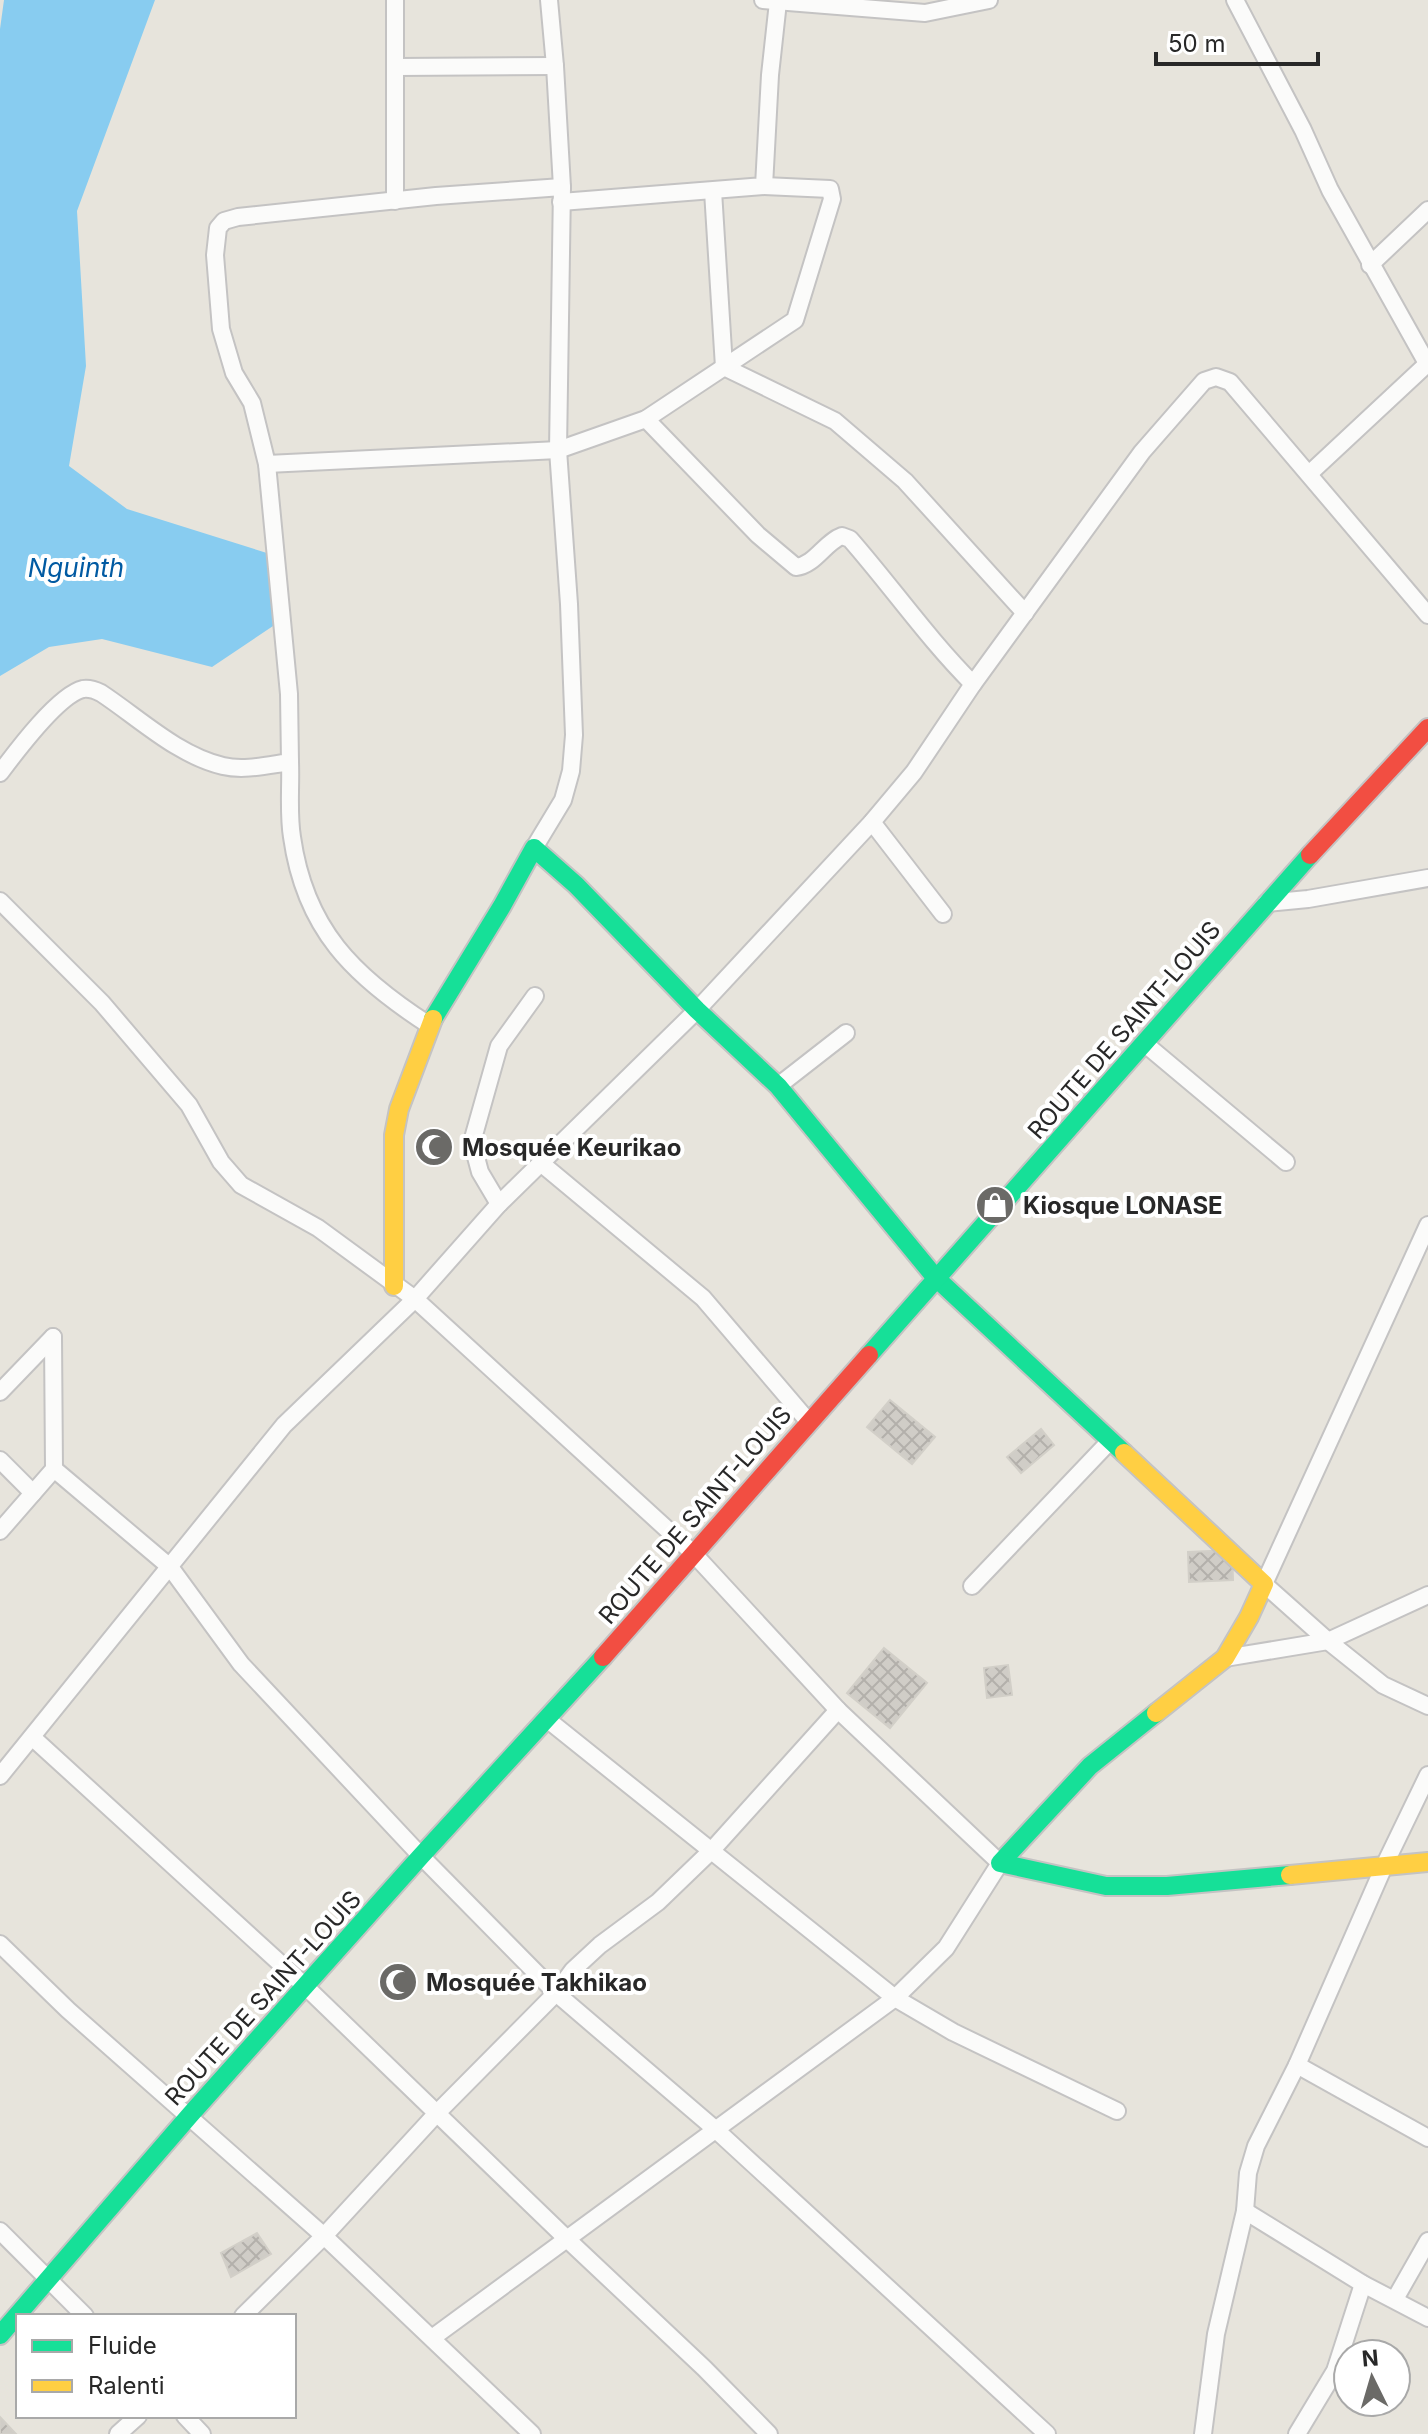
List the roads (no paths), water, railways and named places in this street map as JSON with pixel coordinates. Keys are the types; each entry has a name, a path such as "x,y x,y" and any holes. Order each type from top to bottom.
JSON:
{"street":[{"path":"395,0 395,201"},
{"path":"394,1286 394,1135 399,1109 429,1025 563,800 571,771 574,735 569,604 558,450 561,195 549,0"},
{"path":"764,186 771,1 925,13 989,0"},
{"path":"1235,0 1303,130 1330,190 1428,364 1309,474"},
{"path":"397,67 555,66"},
{"path":"267,464 558,450 646,419 795,320 832,199 830,189 764,186 713,191 395,201 238,217 224,221 218,228 215,255 221,329 234,373 252,403 267,464 289,694 291,833 298,873 310,907 344,958 386,997 429,1025"},
{"path":"713,191 724,367"},
{"path":"1370,265 1428,210"},
{"path":"724,367 835,421 905,481 1025,613"},
{"path":"0,1776 284,1425 415,1299 499,1204 697,1010 872,822 914,772 973,684 1142,452 1204,381 1216,377 1230,382 1428,615"},
{"path":"646,419 758,535 796,567 805,566 835,538 842,536 850,539 888,582 937,648 973,684"},
{"path":"0,773 46,718 74,693 83,689 101,693 173,744 223,766 249,768 290,762"},
{"name":"ROUTE DE SAINT-LOUIS","path":"19,2314 190,2115 421,1856 548,1720 1266,903 1428,728"},
{"path":"872,822 943,914"},
{"path":"534,848 576,885 697,1010 778,1086 935,1277 1328,1641 1383,1685 1428,1706"},
{"path":"1266,903 1308,899 1428,878"},
{"path":"0,901 102,1003 180,1094 221,1162 241,1185 318,1228 415,1299 693,1553 838,1710 1000,1863 1106,1886 1167,1886 1428,1862"},
{"path":"499,1204 480,1172 472,1142 499,1046 535,996"},
{"path":"778,1086 846,1033"},
{"path":"1144,1043 1286,1162"},
{"path":"542,1164 703,1298 808,1421"},
{"path":"432,2338 895,1998 946,1948 1000,1863 1090,1766 1225,1658 1249,1617 1428,1225"},
{"path":"0,1392 53,1337 54,1469 0,1531"},
{"path":"972,1586 1110,1441"},
{"path":"0,1460 33,1493"},
{"path":"54,1469 170,1567 241,1664 421,1856 556,1993 715,2129 1047,2434"},
{"path":"1225,1658 1328,1641 1428,1595"},
{"path":"245,2314 324,2236 438,2112 556,1993 573,1970 658,1902 712,1850 838,1710"},
{"path":"548,1720 895,1998 953,2032 1117,2111"},
{"path":"32,1737 305,1986 769,2434"},
{"path":"1203,2434 1216,2334 1245,2211 1248,2173 1256,2146 1297,2065 1385,1864 1428,1775"},
{"path":"0,1944 68,2010 324,2236 532,2434"},
{"path":"1297,2065 1428,2138"},
{"path":"1245,2211 1363,2284 1428,2318"},
{"path":"0,2231 83,2314"},
{"path":"1395,2299 1428,2241"},
{"path":"1297,2434 1335,2371 1363,2284"},
{"name":"ROUTE DE SAINT-LOUIS","path":"0,2335 16,2317"},
{"path":"118,2434 136,2418"},
{"path":"187,2418 202,2434"}],"water":[{"name":"Nguinth","path":"4,0 155,0 77,211 86,366 69,466 127,509 270,554 276,624 212,667 102,639 49,647 0,676 0,29"}],"place":[{"name":"Mosquée Keurikao","path":"434,1147"},
{"name":"Kiosque LONASE","path":"995,1205"},
{"name":"Mosquée Takhikao","path":"398,1982"}]}
